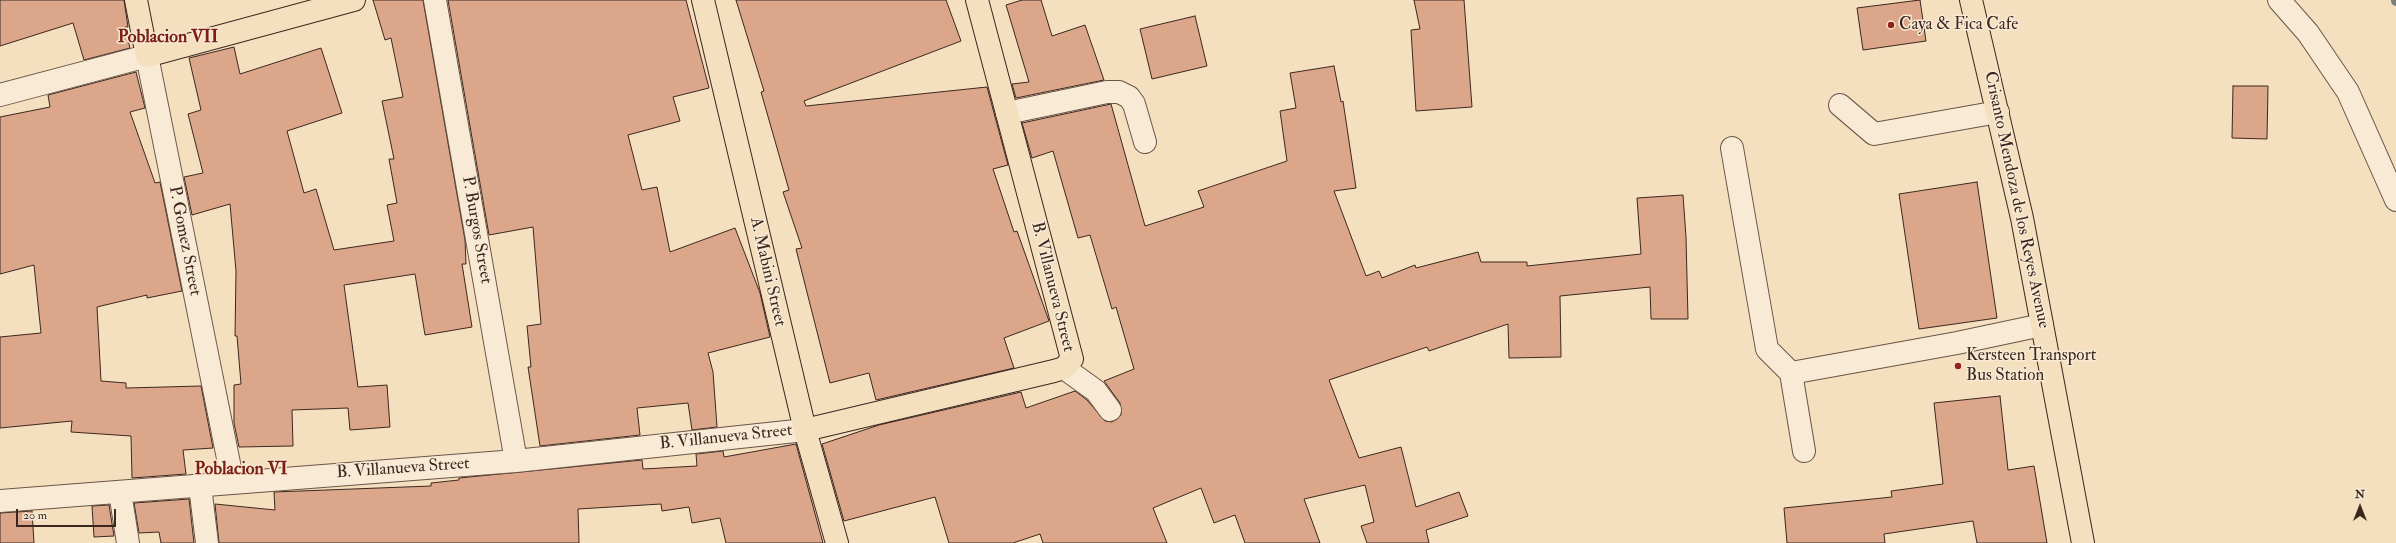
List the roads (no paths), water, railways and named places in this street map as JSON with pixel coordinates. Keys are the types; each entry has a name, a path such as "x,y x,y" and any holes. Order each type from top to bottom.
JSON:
{"main road":[{"name":"P. Gomez Street","path":"136,0 147,56"},
{"path":"147,56 354,0"},
{"name":"A. Mabini Street","path":"703,0 805,430 837,543"},
{"name":"B. Villanueva Street","path":"805,430 1064,368 1072,359 977,0"},
{"name":"Crisanto Mendoza de los Reyes Avenue","path":"1971,0 2022,218 2083,543"}],"street":[{"name":"P. Burgos Street","path":"435,0 516,461"},
{"path":"2279,0 2308,33 2348,92 2396,200"},
{"path":"0,95 147,56"},
{"name":"P. Gomez Street","path":"147,56 233,483"},
{"path":"1007,113 1107,92 1119,92 1129,97 1134,104 1145,142"},
{"path":"1840,105 1874,134 1998,112"},
{"path":"1732,148 1767,349 1792,373 1804,451"},
{"path":"1792,373 1956,343 2042,325"},
{"path":"1064,368 1096,391 1110,410"},
{"name":"B. Villanueva Street","path":"0,501 516,461 805,430"},
{"path":"200,486 207,543"},
{"path":"120,492 128,543"}],"place":[{"name":"Caya & Fica Cafe","path":"1891,25"},
{"name":"Kersteen Transport Bus Station","path":"1958,366"}],"district":[{"name":"Poblacion VII","path":"168,38"},
{"name":"Poblacion VI","path":"241,470"}]}
